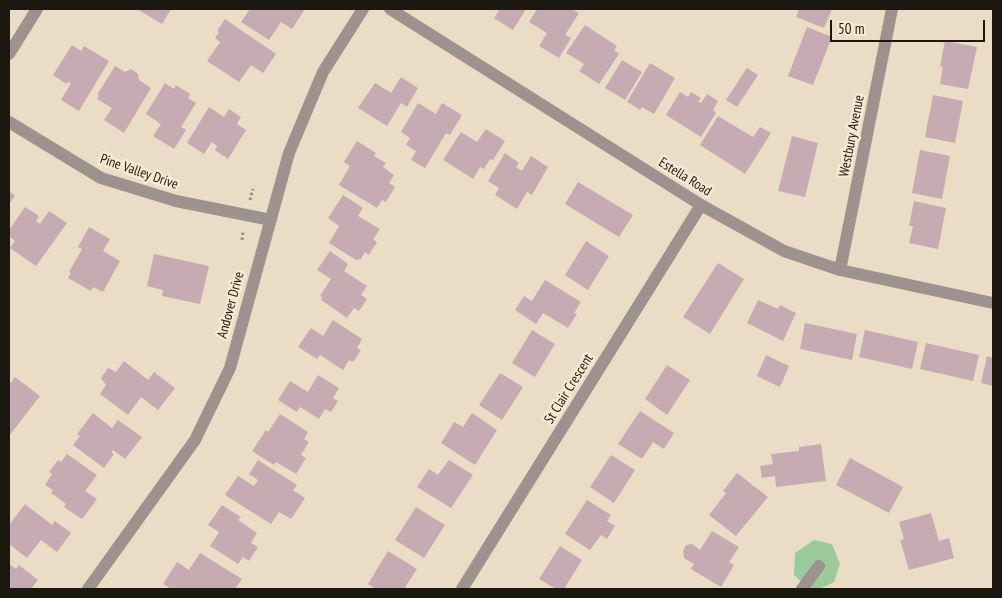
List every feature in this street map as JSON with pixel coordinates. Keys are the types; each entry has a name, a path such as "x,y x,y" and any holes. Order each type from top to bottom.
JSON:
{"street":[{"path":"9,54 37,9"},
{"name":"Andover Drive","path":"88,589 195,440 230,368 289,153 323,72 363,9"},
{"name":"Estella Road","path":"390,9 701,205 784,251 840,270 993,304"},
{"name":"Westbury Avenue","path":"840,270 892,9"},
{"name":"Pine Valley Drive","path":"9,122 102,178 176,201 271,220"},
{"name":"St Clair Crescent","path":"462,589 701,205"},
{"path":"802,589 819,566"}],"green space":[{"path":"814,540 832,544 840,564 834,582 817,589 808,587 794,575 795,553"}],"building":[{"path":"137,9 171,9 162,24"},
{"path":"250,9 305,9 292,29 281,22 269,40 241,22"},
{"path":"500,9 526,9 513,30 494,18"},
{"path":"537,9 571,9 579,13 565,35 571,38 559,58 539,46 547,33 529,22"},
{"path":"799,9 832,9 824,28 796,17"},
{"path":"225,19 276,54 263,73 251,65 239,82 207,61 220,42 215,38"},
{"path":"585,25 617,46 614,50 619,54 599,84 579,71 584,64 566,53"},
{"path":"807,27 832,37 813,85 788,76"},
{"path":"945,41 977,47 968,89 940,84 943,67 940,66"},
{"path":"72,45 81,51 84,46 109,61 79,111 61,100 71,83 68,82 66,84 53,75"},
{"path":"622,60 642,72 625,100 605,88"},
{"path":"650,63 675,78 654,114 642,107 640,110 627,102"},
{"path":"115,66 125,72 131,69 138,74 139,80 151,88 124,133 104,120 112,108 97,99 99,96 97,95"},
{"path":"747,68 758,75 737,107 726,100"},
{"path":"401,77 418,88 407,107 401,103 387,126 358,108 375,83 391,93"},
{"path":"165,83 174,89 176,85 190,94 188,98 196,103 181,127 186,130 174,149 153,136 161,124 146,114"},
{"path":"680,92 688,97 691,92 701,98 698,101 701,103 707,94 718,101 713,110 716,113 701,137 666,115"},
{"path":"933,95 963,101 955,143 925,137"},
{"path":"418,103 436,114 442,103 462,115 450,135 446,133 425,168 411,160 416,151 406,145 410,138 401,132"},
{"path":"209,107 224,117 229,109 241,117 237,124 246,130 228,159 215,150 217,146 212,142 204,154 187,143"},
{"path":"718,116 753,137 760,127 771,133 745,174 700,145"},
{"path":"486,129 505,141 493,160 490,159 484,169 480,167 473,179 443,160 461,132 477,142"},
{"path":"792,136 818,143 805,197 778,191"},
{"path":"357,141 376,153 374,156 386,163 383,167 394,175 389,183 395,187 386,202 382,200 377,208 339,185 350,166 344,162"},
{"path":"920,150 950,156 942,199 912,193"},
{"path":"505,153 519,163 516,167 522,171 531,156 548,167 532,195 527,192 517,209 495,195 499,188 488,181"},
{"path":"578,182 633,215 619,237 565,204"},
{"path":"9,191 15,196 9,204"},
{"path":"343,195 363,208 358,216 380,229 373,239 377,242 369,255 365,252 361,259 356,260 329,243 339,226 328,218"},
{"path":"914,201 946,208 938,249 909,243 913,226 909,226"},
{"path":"25,207 39,216 36,221 40,224 49,211 67,223 36,266 10,248 15,241 9,236 9,230"},
{"path":"89,227 110,239 103,251 120,261 103,292 93,287 91,291 68,278 71,273 69,272 82,249 78,247"},
{"path":"586,241 609,256 588,290 565,275"},
{"path":"330,251 348,264 344,271 367,286 361,295 367,299 359,311 354,308 347,318 321,300 322,297 320,296 331,279 317,270"},
{"path":"154,254 209,266 200,304 162,296 163,290 147,286"},
{"path":"718,263 744,279 710,334 683,317"},
{"path":"545,280 581,302 574,313 577,314 568,328 543,313 536,324 515,310 524,296 532,301"},
{"path":"758,300 778,309 780,305 796,313 783,341 747,323"},
{"path":"333,320 362,339 357,348 361,350 353,362 349,360 343,370 320,355 317,359 298,347 311,328 323,336"},
{"path":"805,323 857,334 852,360 800,349"},
{"path":"532,330 555,344 535,377 512,363"},
{"path":"865,330 918,342 912,369 859,357"},
{"path":"926,343 979,355 973,381 920,369"},
{"path":"766,355 789,366 780,387 757,376"},
{"path":"987,356 993,358 993,386 981,383"},
{"path":"124,361 148,380 154,372 175,388 158,410 141,397 128,415 100,394 106,385 101,378 108,368 116,372"},
{"path":"667,365 690,380 667,415 645,399"},
{"path":"500,373 523,387 502,420 479,405"},
{"path":"318,375 339,388 333,398 338,401 331,412 325,409 319,419 300,407 297,412 278,400 290,381 308,392"},
{"path":"15,377 40,396 9,436 9,385"},
{"path":"640,411 674,433 664,449 653,442 642,459 618,444"},
{"path":"93,413 112,428 118,420 142,437 125,459 113,450 111,452 114,454 104,468 73,445 80,436 77,434"},
{"path":"472,413 497,430 475,465 441,443 454,422 463,427"},
{"path":"280,414 308,432 304,439 309,442 301,455 306,458 296,474 276,462 274,465 252,451 266,430 268,432"},
{"path":"821,444 826,481 776,487 775,476 762,478 760,466 773,464 771,454 799,451 799,447"},
{"path":"67,454 97,475 85,491 97,499 82,519 64,507 66,504 51,493 53,490 45,485 52,474 49,472 58,460 61,462"},
{"path":"611,455 635,470 614,503 590,487"},
{"path":"850,458 903,487 889,513 836,485"},
{"path":"258,460 297,485 293,490 305,498 291,519 279,512 271,524 225,495 238,476 254,486 258,480 249,474"},
{"path":"449,460 473,475 451,508 417,487 429,469 438,475"},
{"path":"737,473 768,497 736,536 709,515 726,493 723,491"},
{"path":"587,500 611,515 607,521 615,526 607,539 601,535 590,550 565,534"},
{"path":"25,504 52,525 55,521 71,533 57,552 41,540 27,558 9,544 9,525"},
{"path":"222,505 241,517 238,520 257,533 251,543 258,547 249,561 243,557 238,564 210,546 219,532 208,525"},
{"path":"416,507 445,525 424,558 395,540"},
{"path":"931,513 939,541 949,538 954,558 909,570 900,540 904,539 899,522"},
{"path":"712,531 739,547 729,562 734,565 721,587 691,569 694,564 684,558 683,551 686,545 692,544 700,550"},
{"path":"560,546 582,560 564,589 556,589 539,579"},
{"path":"388,551 417,569 404,589 376,589 368,584"},
{"path":"200,553 242,579 235,589 171,589 163,584 177,562 189,570"},
{"path":"9,564 16,569 19,565 38,580 31,589 9,589"}]}
